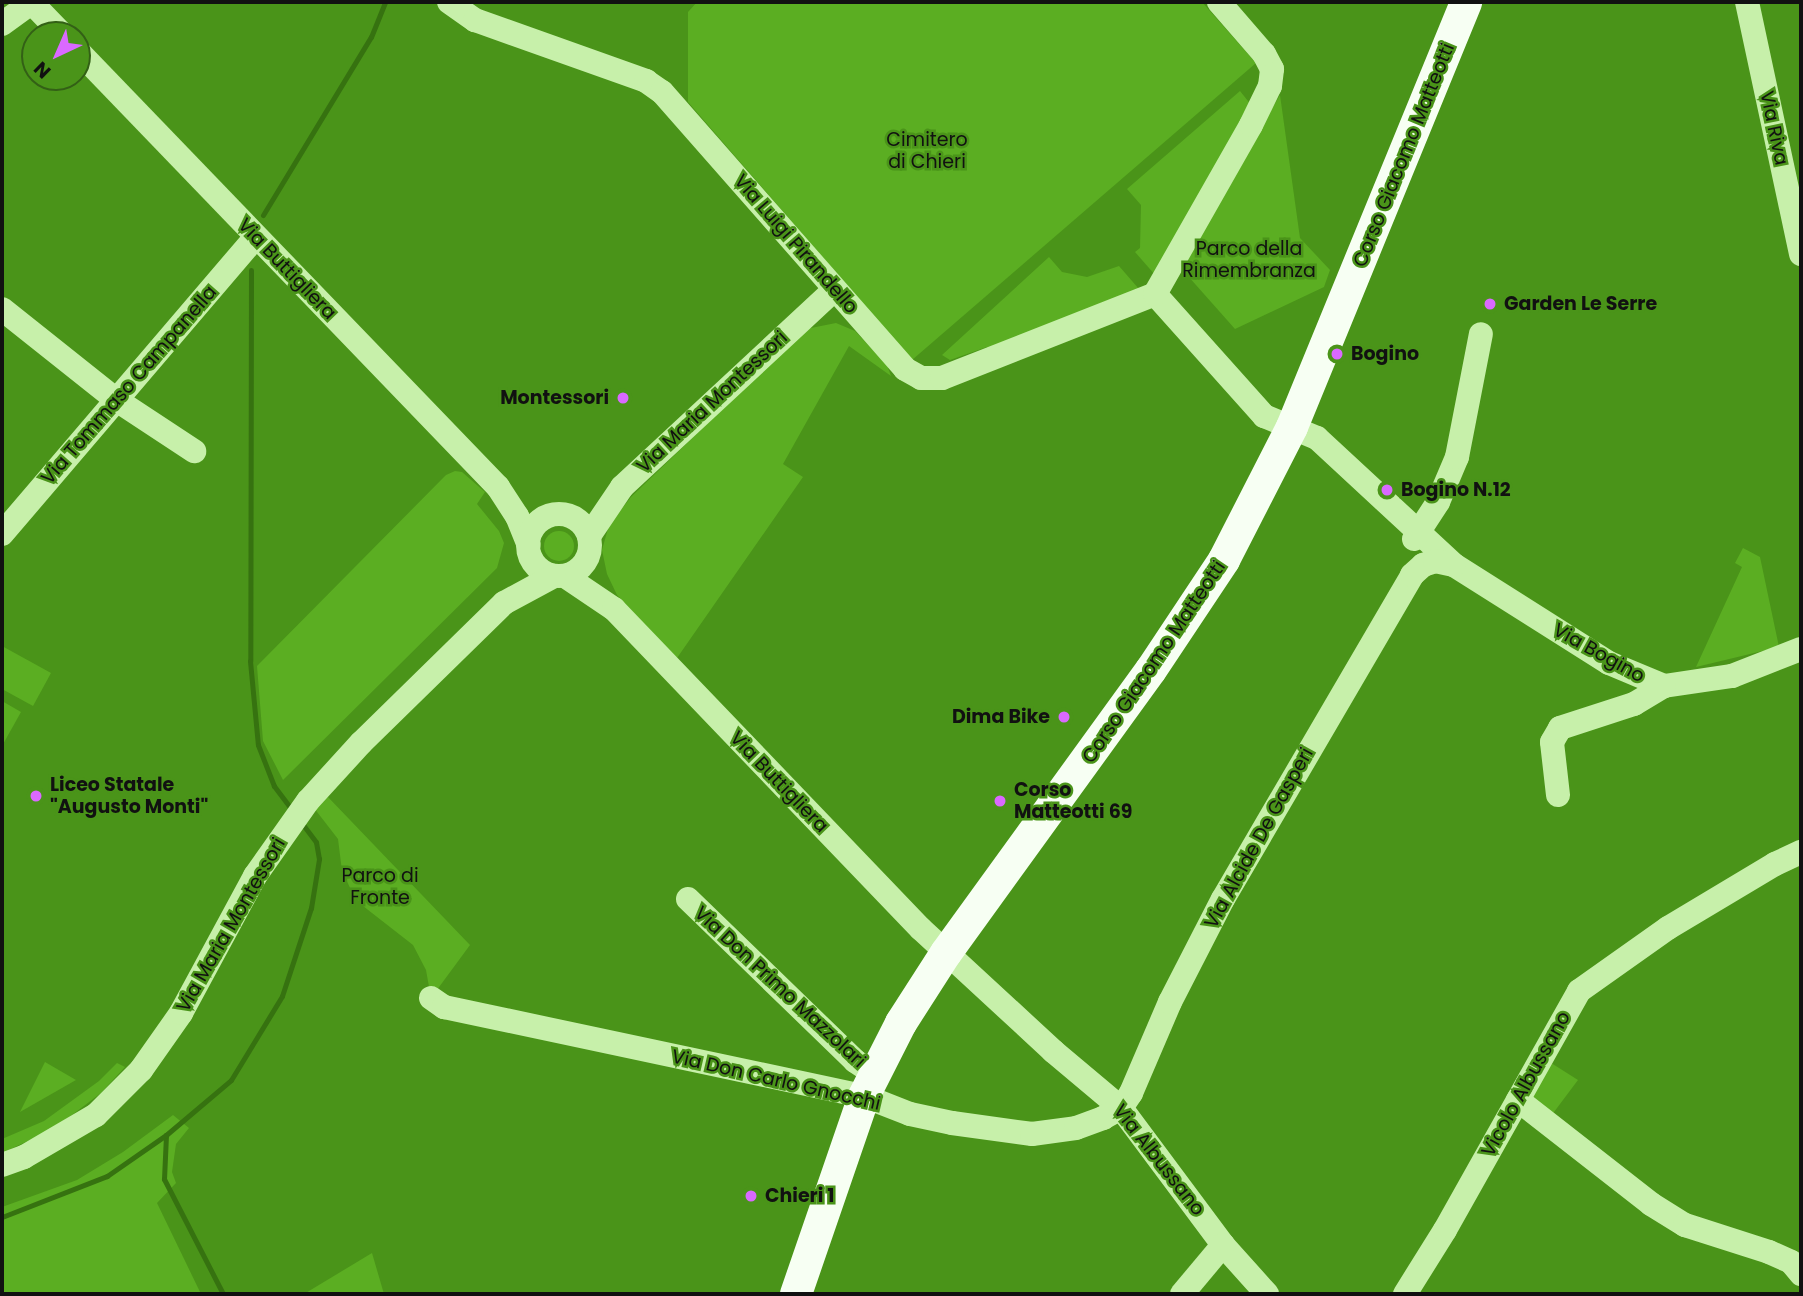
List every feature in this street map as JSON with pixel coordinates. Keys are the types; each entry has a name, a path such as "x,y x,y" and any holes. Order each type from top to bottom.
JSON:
{"main road":[{"name":"Corso Giacomo Matteotti","path":"796,1294 869,1085 901,1023 946,953 1151,670 1217,571 1292,427 1466,2"}],"street":[{"path":"2,24 31,2 49,21"},
{"name":"Via Luigi Pirandello","path":"449,2 475,20 646,81 662,92 905,369 921,378 942,378 1155,294"},
{"path":"1219,2 1264,54 1272,69 1270,86 1251,125 1155,294 1264,416 1317,438 1398,513 1417,536 1457,457 1481,334"},
{"name":"Via Riva","path":"1747,2 1801,254"},
{"name":"Via Buttigliera","path":"91,65 498,487 517,516 529,550"},
{"name":"Via Tommaso Campanella","path":"2,534 256,237"},
{"name":"Via Maria Montessori","path":"799,248 806,282 802,317"},
{"name":"Via Maria Montessori","path":"589,545 622,487 834,290"},
{"path":"2,309 115,400 194,451"},
{"name":"Via Maria Montessori","path":"802,317 830,314 862,320"},
{"name":"Via Buttigliera","path":"498,487 558,515"},
{"name":"Via Maria Montessori","path":"558,515 622,487"},
{"path":"558,515 580,522 589,545 580,569 559,576 539,568 529,550 535,526 558,515"},
{"name":"Via Bogino","path":"1417,536 1454,565 1609,663 1664,686 1732,676 1801,649"},
{"name":"Via Alcide De Gasperi","path":"1121,1108 1223,899 1412,575 1417,557 1417,536"},
{"name":"Via Buttigliera","path":"589,545 614,609"},
{"name":"Via Maria Montessori","path":"504,603 529,550"},
{"path":"1412,575 1423,565 1435,561 1454,565"},
{"name":"Via Maria Montessori","path":"2,1165 24,1157 96,1115 141,1070 181,1013 256,876 299,812 361,743 504,603 559,576"},
{"name":"Via Buttigliera","path":"559,576 614,609 946,953"},
{"path":"1558,795 1552,742 1560,728 1634,704 1664,686"},
{"name":"Vicolo Albussano","path":"1405,1294 1579,991 1668,928 1775,864 1801,852"},
{"name":"Via Don Primo Mazzolari","path":"688,899 855,1061 869,1085"},
{"name":"Via Albussano","path":"946,953 1053,1051 1121,1108 1223,1245 1267,1294"},
{"name":"Via Don Carlo Gnocchi","path":"431,998 444,1007 869,1085 910,1114 1032,1134 1076,1128 1121,1108"},
{"path":"1518,1100 1651,1204 1685,1225 1798,1261"},
{"path":"1182,1294 1223,1245"}],"green space":[{"name":"Cimitero di Chieri","path":"697,2 1202,2 1256,63 912,360 688,102 688,12"},
{"path":"1240,91 1252,106 1156,276 1135,252 1140,248 1141,205 1127,189"},
{"name":"Parco della Rimembranza","path":"1280,95 1300,238 1330,270 1324,287 1235,329 1180,267"},
{"path":"1049,257 1062,272 1087,277 1119,266 1139,289 989,353 987,347 950,360 942,355"},
{"path":"836,323 855,331 887,365 891,376 849,346 783,464 803,477 677,658 617,595 607,574 602,550 609,525 631,497 806,329"},
{"path":"455,471 462,472 485,492 477,504 499,531 504,543 497,568 283,780 263,741 257,666 446,475"},
{"path":"559,531 569,536 574,546 569,556 559,561 549,556 544,546 549,536"},
{"path":"1743,548 1760,557 1779,647 1696,667 1742,567 1735,563"},
{"path":"2,646 51,673 33,706 2,689"},
{"path":"2,701 21,712 2,746"},
{"name":"Parco di Fronte","path":"327,796 470,945 431,998 426,970 413,945 363,906 352,892 342,871 338,839 314,808"},
{"path":"1548,1061 1578,1080 1551,1116 1525,1101"},
{"path":"45,1062 76,1080 20,1112"},
{"path":"117,1063 125,1067 101,1093 45,1133 2,1153 2,1139 44,1121 99,1081"},
{"path":"173,1115 189,1128 176,1144 172,1172 176,1183 157,1203 201,1294 2,1294 2,1207 77,1180 123,1152"},
{"path":"372,1253 384,1294 304,1294"}],"waterway":[{"path":"263,215 371,37 385,2"},
{"path":"251,270 250,661 258,745 274,786 293,811"},
{"path":"2,1217 107,1176 166,1135 231,1080 282,996 311,908 319,859 316,842 301,822"},
{"path":"166,1135 164,1179 223,1294"}],"place":[{"name":"Garden Le Serre","path":"1490,304"},
{"name":"Bogino","path":"1337,354"},
{"name":"Montessori","path":"623,398"},
{"name":"Bogino N.12","path":"1387,490"},
{"name":"Dima Bike","path":"1064,717"},
{"name":"Liceo Statale \"Augusto Monti\"","path":"36,796"},
{"name":"Corso Matteotti 69","path":"1000,801"},
{"name":"Chieri 1","path":"751,1196"}]}
